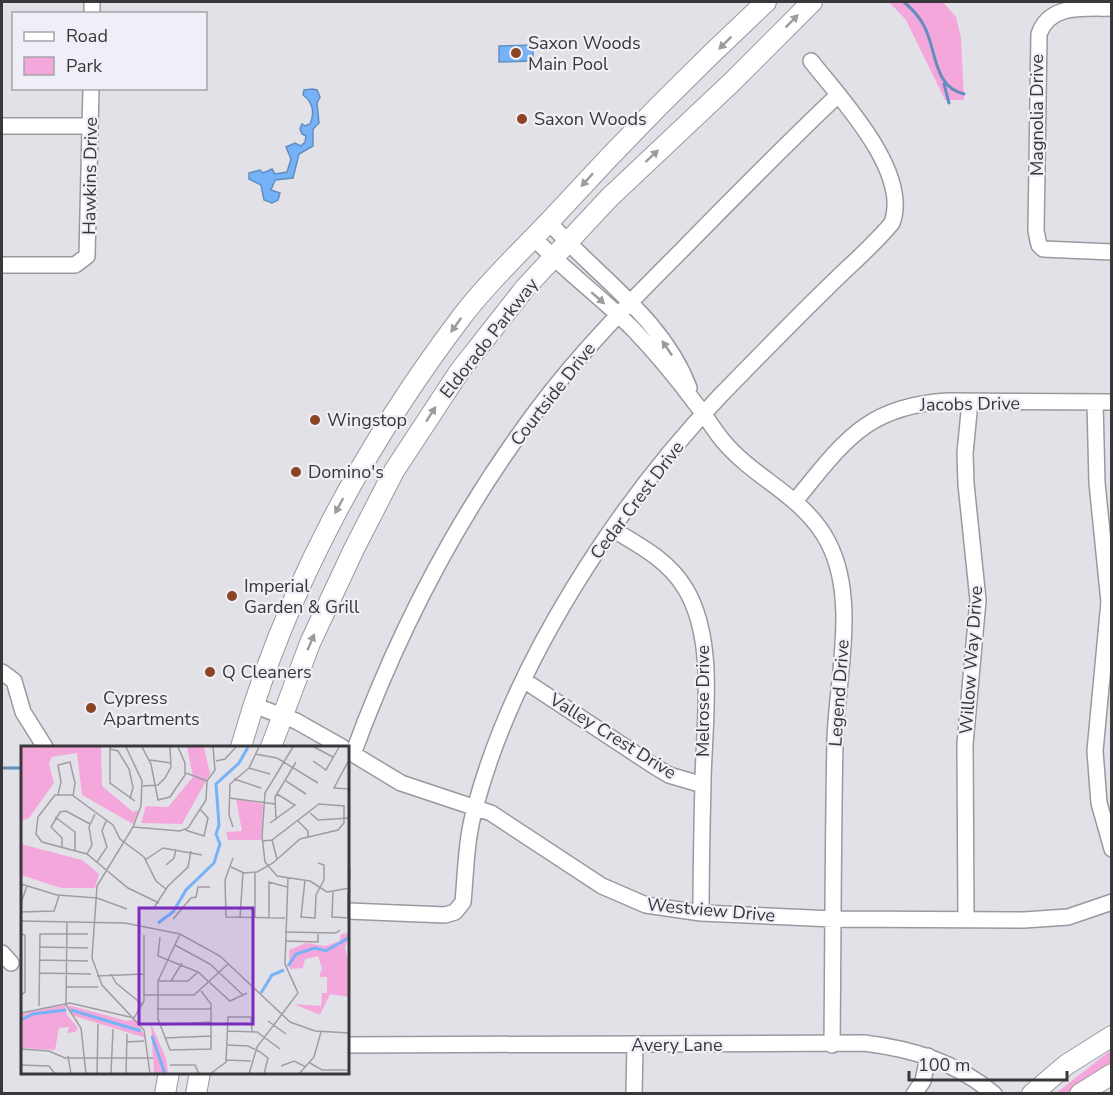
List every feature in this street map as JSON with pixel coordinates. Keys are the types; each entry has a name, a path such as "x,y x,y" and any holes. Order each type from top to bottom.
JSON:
{"main road":[{"name":"Eldorado Parkway","path":"241,746 253,705 281,634 327,530 391,419 464,314 548,221 766,2"},
{"name":"Eldorado Parkway","path":"271,746 281,716 328,602 378,501 394,471 459,372 525,288 554,260 609,198 732,82 812,2"},
{"path":"378,501 379,490 404,443 405,432 391,419"},
{"path":"1038,1087 1112,1036"},
{"path":"165,1094 169,1074"},
{"path":"196,1094 200,1074"},
{"path":"1080,1094 1112,1074"}],"street":[{"name":"Magnolia Drive","path":"1112,8 1062,11 1043,24 1037,44 1037,239 1043,249 1112,252"},
{"name":"Cedar Crest Drive","path":"350,911 432,915 455,912 463,902 468,839 475,807 506,718 573,591 612,529 664,459 704,414 892,223 897,206 895,193 879,153 811,61"},
{"name":"Hawkins Drive","path":"2,265 72,265 83,261 88,249 91,90"},
{"name":"Courtside Drive","path":"350,746 455,531 537,410 630,302 838,95"},
{"path":"2,126 90,126"},
{"name":"Legend Drive","path":"548,221 568,244 630,302 668,349 684,375 693,399"},
{"name":"Legend Drive","path":"533,237 554,260 632,328 693,399 724,443 795,501 814,521 828,542 844,591 845,617 836,720 832,1045"},
{"name":"Willow Way Drive","path":"966,920 965,744 978,600 966,484 965,453 970,402"},
{"path":"1095,402 1097,483 1109,602 1095,751 1099,802 1112,849"},
{"name":"Jacobs Drive","path":"795,501 839,448 874,419 899,408 922,403 1112,402"},
{"name":"Melrose Drive","path":"612,529 663,562 680,580 692,602 700,625 705,664 701,913"},
{"path":"2,672 14,681 22,712 44,746"},
{"name":"Valley Crest Drive","path":"525,681 654,766 677,778 703,785"},
{"name":"Westview Drive","path":"253,705 281,716 340,746"},
{"name":"Westview Drive","path":"350,751 401,783 475,807 510,823 617,895 646,905 701,913 833,919 966,920 1053,919 1081,914 1112,902"},
{"name":"Avery Lane","path":"350,1045 832,1045 864,1043 891,1046 928,1056 974,1077 994,1094"},
{"path":"634,1094 635,1045"},
{"path":"914,1094 923,1081 928,1056"}],"green space":[{"path":"889,2 943,2 956,17 961,38 964,100 945,100 906,20"},
{"path":"1111,1050 1111,1068 1074,1093 1055,1094"}],"water":[{"name":"Saxon Woods Main Pool","path":"533,45 533,61 499,62 499,46"},
{"path":"304,90 317,90 320,97 317,103 319,123 313,129 313,146 299,154 293,178 275,180 271,190 280,193 278,200 272,203 264,200 261,185 249,179 249,173 260,170 263,173 272,169 275,174 287,172 291,159 286,147 295,143 301,146 305,142 306,136 300,129 302,124 305,126 310,124 313,112 311,104 303,95"}],"waterway":[{"path":"904,2 923,24 937,65 946,83 954,90 964,94"},
{"path":"944,84 949,103"},
{"path":"2,768 21,768"}],"place":[{"name":"Saxon Woods Main Pool","path":"516,53"},
{"name":"Saxon Woods","path":"522,119"},
{"name":"Wingstop","path":"315,420"},
{"name":"Domino's","path":"296,472"},
{"name":"Imperial Garden & Grill","path":"232,596"},
{"name":"Q Cleaners","path":"210,672"},
{"name":"Cypress Apartments","path":"91,708"}]}
